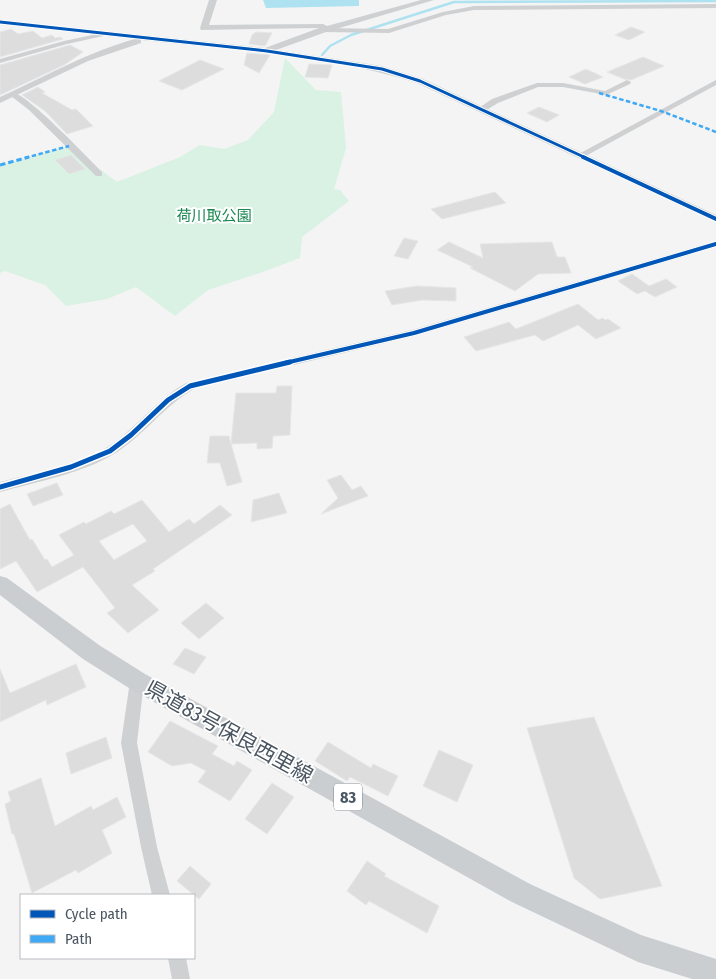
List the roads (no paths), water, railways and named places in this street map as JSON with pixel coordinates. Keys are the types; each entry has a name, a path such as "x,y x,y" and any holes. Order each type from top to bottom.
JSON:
{"main road":[{"name":"県道83号保良西里線","path":"0,584 83,646 137,681 521,893 638,948 716,973"}],"street":[{"path":"213,0 204,28 340,28 378,31 389,30 461,10 522,3 716,6"},
{"path":"267,51 324,30 340,28 430,0"},
{"path":"0,22 267,51 382,69 399,74 480,110 716,219"},
{"path":"0,61 66,42 106,34"},
{"path":"5,96 96,53 151,38"},
{"path":"480,110 495,101 537,85 563,85 606,93 627,82"},
{"path":"579,156 716,82"},
{"path":"5,96 32,108 99,174"},
{"path":"0,487 91,459 109,451 123,442 165,401 190,386 414,333 716,244"},
{"path":"137,681 129,743 149,847 161,894"},
{"path":"177,959 181,979"}],"water":[{"path":"263,0 359,0 359,6 266,8"}],"waterway":[{"path":"322,55 330,46 351,35 454,2 716,1"}],"park label":[{"name":"荷川取公園","path":"214,216"}]}
